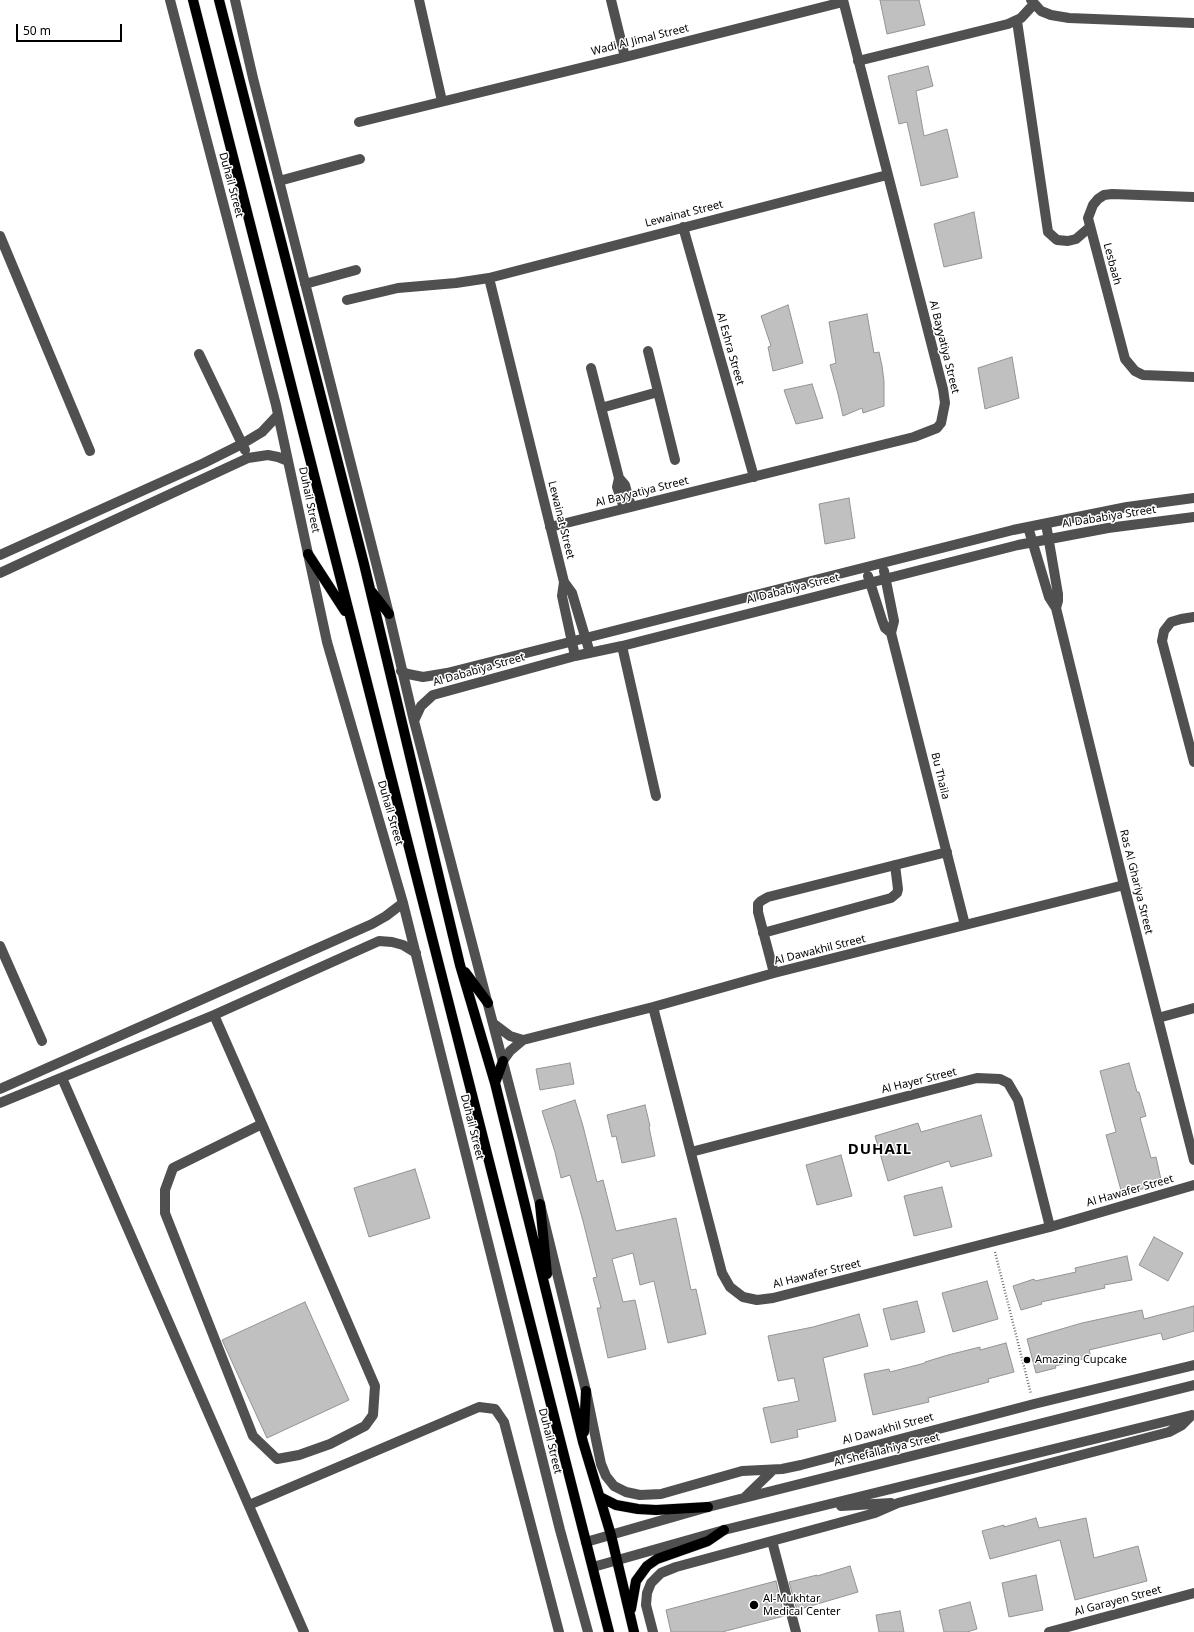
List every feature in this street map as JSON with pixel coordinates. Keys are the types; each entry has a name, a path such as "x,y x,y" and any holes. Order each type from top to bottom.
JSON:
{"main road":[{"name":"Duhail Street","path":"193,0 610,1632"},
{"path":"219,0 369,588 460,965 495,1083 583,1442 611,1535 634,1632"},
{"path":"308,554 350,619"},
{"path":"369,588 389,614"},
{"path":"460,965 488,1003"},
{"path":"495,1083 503,1061"},
{"path":"540,1204 551,1310"},
{"path":"583,1442 586,1391"},
{"path":"600,1497 616,1505 638,1509 656,1510 708,1507"},
{"path":"630,1617 636,1581 647,1566 657,1559 708,1541 724,1530"}],"street":[{"name":"Duhail Street","path":"170,0 277,416 328,642 403,903 560,1530 588,1632"},
{"path":"235,0 279,181 389,614 401,671 494,1024 586,1391"},
{"path":"419,0 442,101"},
{"path":"611,0 625,57"},
{"name":"Wadi Al Jimal Street","path":"359,122 625,57 843,1"},
{"name":"Al Bayyatiya Street","path":"550,527 914,437 937,428 941,423 945,403 943,389 843,1"},
{"path":"858,61 1017,21 1024,15 1033,2 1041,11 1051,16 1194,23"},
{"path":"1017,21 1048,232 1057,240 1068,241 1076,239 1090,227"},
{"path":"279,181 360,159"},
{"name":"Lewainat Street","path":"347,300 398,288 456,283 488,278 887,175"},
{"name":"Lesbaah","path":"1194,197 1112,194 1098,199 1089,212 1090,227 1124,359 1135,370 1143,375 1194,377"},
{"name":"Al Eshra Street","path":"683,227 754,477"},
{"path":"0,236 90,451"},
{"path":"305,284 356,270"},
{"name":"Lewainat Street","path":"488,278 564,582 572,593 590,653"},
{"path":"648,351 676,460"},
{"path":"199,354 248,458"},
{"path":"591,368 619,478 625,485 627,507"},
{"path":"601,408 658,392"},
{"path":"0,555 218,457 262,432 277,416"},
{"path":"0,573 248,458 268,455 288,461"},
{"path":"218,457 223,470"},
{"name":"Al Dababiya Street","path":"401,671 415,676 431,677 1028,527 1127,507 1194,498"},
{"name":"Al Dababiya Street","path":"414,721 421,706 433,695 575,656 622,646 869,582 1032,542 1108,528 1194,516"},
{"name":"Ras Al Ghariya Street","path":"1046,524 1058,594 1056,608"},
{"name":"Ras Al Ghariya Street","path":"1028,527 1049,597 1056,608 1124,885 1194,1160"},
{"name":"Bu Thaila","path":"883,563 894,621 891,634 965,925"},
{"name":"Bu Thaila","path":"865,568 885,628 891,634"},
{"name":"Lewainat Street","path":"564,582 562,596 575,656"},
{"path":"1194,617 1181,618 1171,622 1164,631 1162,641 1194,762"},
{"path":"622,646 656,796"},
{"path":"774,974 757,908 761,901 947,852"},
{"path":"763,933 891,898 897,893 898,889 895,865"},
{"name":"Al Dawakhil Street","path":"503,1061 514,1047 523,1040 774,974 1124,885"},
{"path":"0,1089 372,924 386,916 403,903"},
{"path":"372,924 378,941"},
{"path":"0,1103 214,1015 378,941 392,942 403,945 416,953"},
{"path":"0,946 42,1041"},
{"name":"Al Hawafer Street","path":"653,1007 722,1273 730,1287 743,1297 757,1300 773,1298 1050,1227 1194,1186"},
{"path":"1158,1018 1194,1008"},
{"path":"214,1015 262,1124 375,1386 373,1415 365,1426 330,1444 299,1455 276,1459 253,1436 165,1213 165,1190 173,1168 262,1124"},
{"path":"494,1024 504,1033 523,1040"},
{"path":"62,1078 304,1632"},
{"name":"Al Hayer Street","path":"690,1152 978,1078 1000,1079 1008,1083 1018,1100 1050,1227"},
{"name":"Al Dawakhil Street","path":"586,1391 601,1464 606,1476 614,1486 626,1492 647,1496 661,1494 742,1471 773,1470 801,1465 1034,1404 1194,1365"},
{"name":"Al Shefallahiya Street","path":"586,1542 708,1507 1194,1384"},
{"path":"249,1505 479,1407 495,1410 504,1422 559,1632"},
{"path":"653,1632 646,1605 647,1593 651,1582 661,1573 676,1567 875,1513 898,1503 1169,1432 1182,1425 1193,1415"},
{"path":"593,1567 724,1530 1193,1415"},
{"path":"744,1499 773,1470"},
{"path":"817,1507 898,1503"},
{"path":"772,1541 796,1632"},
{"name":"Al Garayen Street","path":"1048,1632 1194,1593"}],"path":[{"path":"992,1242 1034,1404"}],"building":[{"path":"880,0 919,0 925,25 887,34"},
{"path":"928,66 933,86 916,91 924,136 947,129 958,177 921,186 907,122 899,124 888,76"},
{"path":"974,212 982,258 944,267 934,224"},
{"path":"788,305 803,363 773,371 768,347 771,346 761,316"},
{"path":"867,314 874,353 879,352 882,366 884,381 884,406 863,413 862,408 843,416 830,365 836,363 829,322"},
{"path":"1012,357 1019,398 985,409 978,368"},
{"path":"812,384 823,418 796,424 784,390"},
{"path":"849,498 855,538 825,544 819,504"},
{"path":"570,1063 574,1084 540,1090 536,1069"},
{"path":"1129,1063 1137,1092 1139,1092 1146,1116 1140,1118 1151,1158 1156,1157 1162,1184 1122,1194 1106,1135 1116,1132 1100,1071"},
{"path":"575,1100 597,1182 603,1180 616,1231 676,1218 691,1290 696,1289 706,1334 668,1343 654,1281 640,1285 633,1253 612,1259 623,1302 635,1300 646,1349 608,1358 597,1308 601,1308 593,1278 597,1277 583,1221 570,1175 561,1178 555,1152 542,1111"},
{"path":"645,1105 655,1156 622,1163 616,1136 612,1137 607,1115"},
{"path":"981,1115 992,1156 951,1167 949,1161 888,1181 875,1136 918,1123 921,1132"},
{"path":"841,1155 852,1196 817,1205 806,1165"},
{"path":"415,1169 430,1218 369,1237 354,1188"},
{"path":"942,1187 952,1227 914,1236 904,1196"},
{"path":"1154,1237 1183,1253 1168,1281 1139,1265"},
{"path":"1127,1256 1132,1280 1104,1285 1105,1288 1041,1302 1042,1304 1021,1310 1013,1286 1034,1279 1035,1281 1076,1272 1075,1268"},
{"path":"987,1281 998,1319 953,1332 942,1293"},
{"path":"917,1301 925,1332 891,1340 883,1309"},
{"path":"305,1302 349,1400 267,1438 222,1340"},
{"path":"1194,1306 1194,1331 1163,1340 1161,1333 1089,1350 1091,1357 1055,1366 1056,1368 1036,1373 1027,1339 1082,1323 1142,1310 1144,1319"},
{"path":"859,1314 868,1346 823,1358 836,1421 797,1430 798,1437 771,1443 763,1408 799,1401 794,1378 778,1381 768,1336 813,1327"},
{"path":"1006,1343 1014,1372 988,1379 989,1382 928,1398 929,1402 873,1415 864,1374 889,1369 890,1372 980,1347 980,1350"},
{"path":"1036,1518 1039,1528 1086,1518 1094,1558 1138,1546 1147,1581 1075,1600 1060,1540 990,1559 982,1531 1004,1525 1004,1527"},
{"path":"850,1566 858,1592 797,1610 789,1582 817,1576"},
{"path":"1036,1575 1043,1610 1009,1617 1002,1583"},
{"path":"776,1581 784,1616 722,1632 671,1632 666,1610"},
{"path":"970,1602 977,1629 967,1632 944,1632 939,1610"},
{"path":"900,1611 904,1632 879,1632 876,1615"}],"place":[{"name":"Amazing Cupcake","path":"1027,1360"},
{"name":"Al-Mukhtar Medical Center","path":"754,1605"}],"district":[{"name":"DUHAIL","path":"880,1150"}]}
